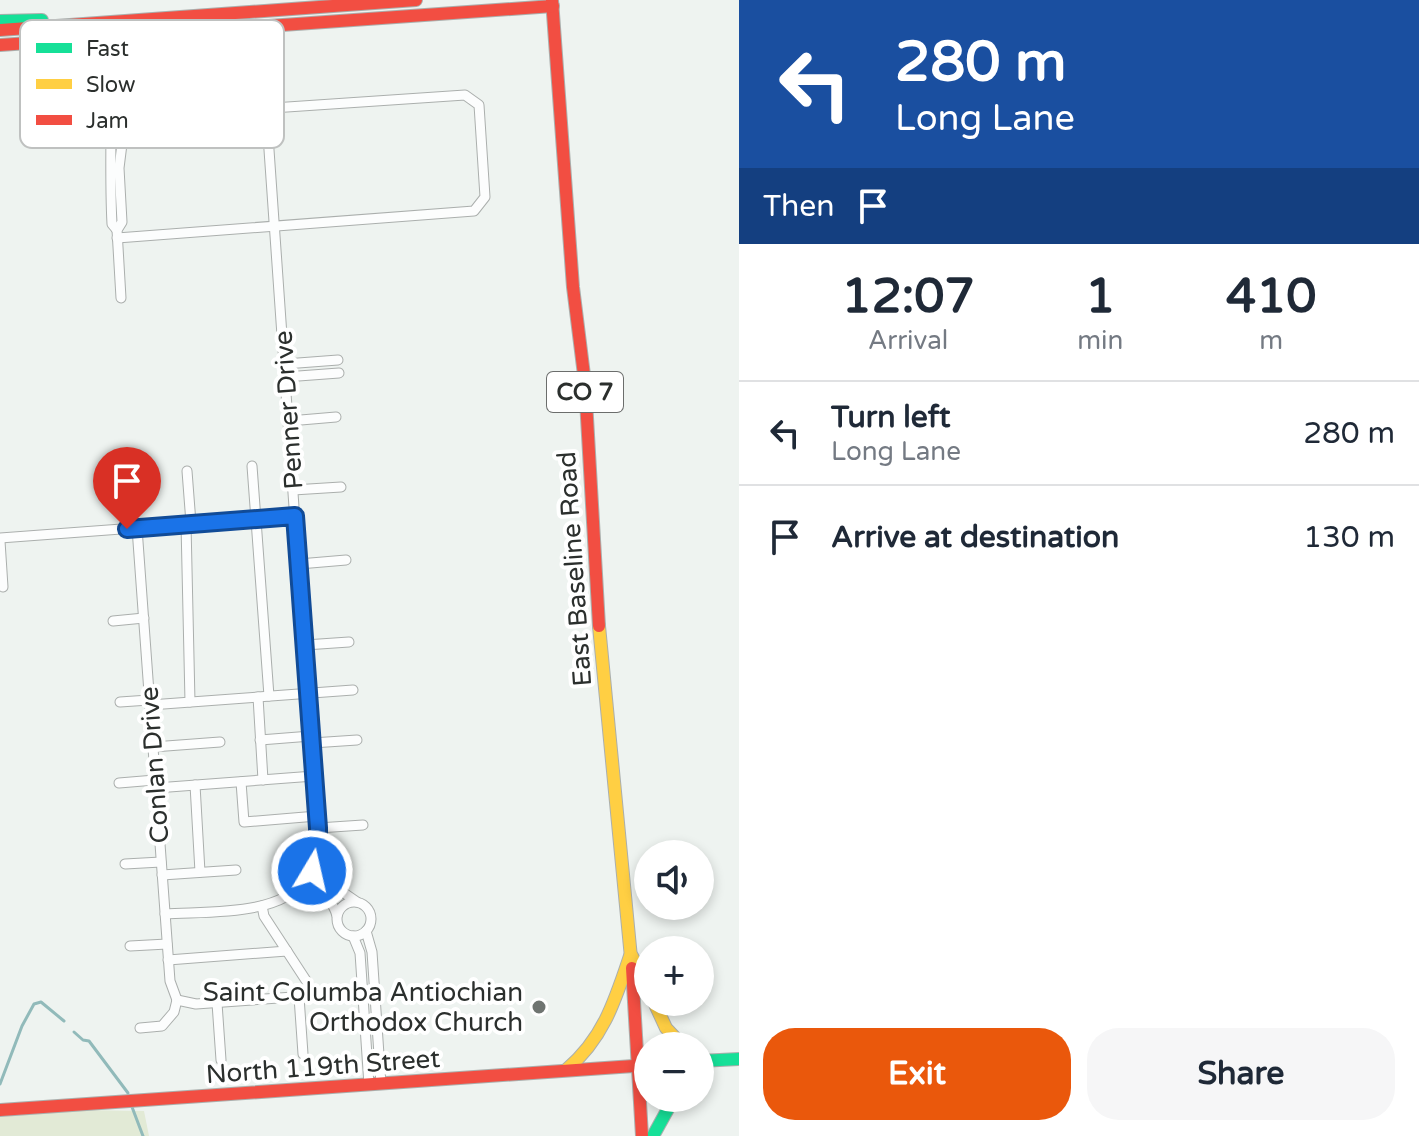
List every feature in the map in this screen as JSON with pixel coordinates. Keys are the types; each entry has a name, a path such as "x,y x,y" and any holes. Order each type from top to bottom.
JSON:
{"main road":[{"path":"126,20 416,0"},
{"path":"284,24 552,3"},
{"name":"East Baseline Road","path":"552,3 573,287 585,383 602,676 639,1032"},
{"path":"0,21 50,20"},
{"path":"0,30 20,28"},
{"path":"0,45 20,44"},
{"path":"631,953 634,960"},
{"path":"565,1071 591,1049 610,1017 631,953"},
{"path":"714,1061 739,1059"},
{"name":"North 119th Street","path":"0,1110 634,1066"},
{"name":"East Baseline Road","path":"642,1112 642,1136"},
{"path":"653,1136 666,1112"}],"street":[{"path":"117,234 474,211 485,197 479,105 465,95 284,106"},
{"path":"112,148 109,165 112,224 117,234 121,298"},
{"path":"117,234 122,222 119,194 121,148"},
{"name":"Penner Drive","path":"269,148 318,828 318,850 306,881"},
{"path":"285,364 338,360"},
{"path":"285,377 339,373"},
{"path":"289,421 336,417"},
{"path":"252,466 263,696 260,740 263,780"},
{"path":"187,471 190,702"},
{"name":"Conlan Drive","path":"123,475 144,618 168,960 172,991 177,1000"},
{"path":"293,490 341,487"},
{"path":"3,587 0,539 295,516"},
{"path":"299,564 346,560"},
{"path":"113,621 144,618"},
{"path":"305,645 349,642"},
{"path":"120,702 190,702 353,690"},
{"path":"260,740 357,740"},
{"path":"153,747 220,742"},
{"path":"119,783 195,785 314,776"},
{"path":"241,782 244,822 317,816"},
{"path":"195,785 200,872"},
{"path":"318,828 363,825"},
{"path":"125,864 161,862"},
{"path":"162,875 236,870"},
{"path":"165,914 262,906 282,899 306,881 335,907 343,932 353,936 366,931 371,922 369,911 312,871"},
{"path":"338,917 342,907 357,902"},
{"path":"262,906 264,916 309,985 304,996 303,1054"},
{"path":"366,931 372,952 375,1084"},
{"path":"353,936 360,953 375,1084"},
{"path":"130,946 167,944"},
{"path":"168,960 287,951"},
{"path":"140,1028 162,1026 174,1012 177,1000 196,1004 363,992"},
{"path":"217,1003 221,1060"}],"green space":[{"path":"82,1110 144,1111 149,1136 0,1136 0,1117"}],"waterway":[{"path":"0,1084 22,1026 34,1004 41,1002 64,1021"},
{"path":"74,1032 89,1041 128,1093"},
{"path":"132,1107 143,1136"}],"traffic: fast":[{"path":"0,21 20,21"},
{"path":"714,1060 739,1059"},
{"path":"653,1136 666,1112"}],"traffic: slow":[{"path":"599,626 632,968"},
{"path":"566,1070 599,1032 630,956"},
{"path":"632,956 634,960"},
{"path":"660,1016 670,1032"}],"traffic: jam":[{"path":"139,20 416,0"},
{"path":"552,0 573,287 585,383 599,626"},
{"path":"284,25 553,6"},
{"path":"0,30 20,29"},
{"path":"0,45 20,44"},
{"path":"632,968 642,1136"},
{"path":"0,1110 634,1066"}],"place":[{"name":"Saint Columba Antiochian Orthodox Church","path":"539,1007"}],"route":[{"path":"127,529 295,516 318,828 318,850 312,871"}]}
